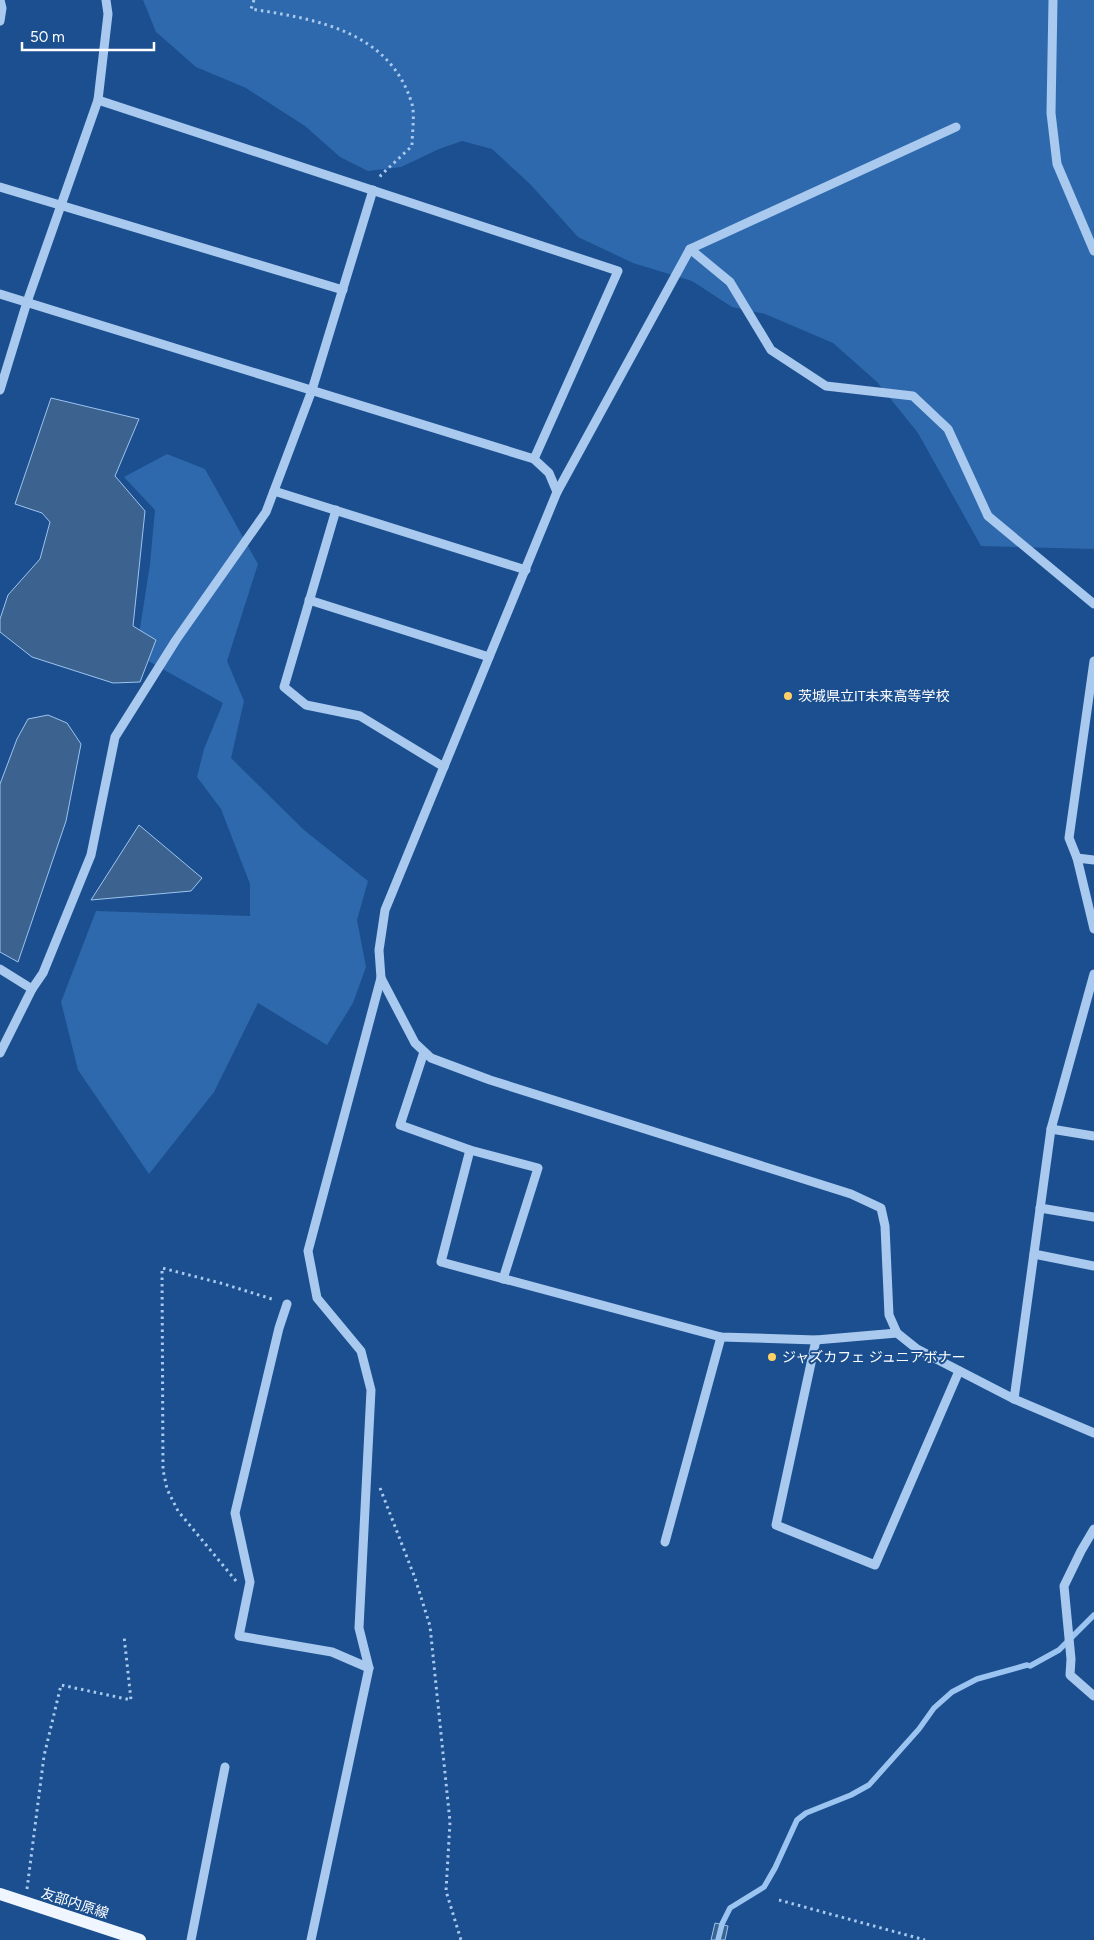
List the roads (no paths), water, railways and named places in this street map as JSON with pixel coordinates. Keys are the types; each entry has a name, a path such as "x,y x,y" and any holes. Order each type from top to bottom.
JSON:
{"main road":[{"name":"友部内原線","path":"0,1894 140,1940"}],"street":[{"path":"0,0 2,8 0,21"},
{"path":"0,390 27,302 98,100 108,14 106,0"},
{"path":"1053,0 1051,113 1057,164 1094,251"},
{"path":"98,100 618,271 534,459"},
{"path":"311,1940 369,1668 359,1628 371,1390 361,1351 317,1298 308,1251 381,978 379,950 385,910 557,492 690,249 956,127"},
{"path":"0,187 343,290"},
{"path":"0,1053 32,989 43,974 91,855 115,737 176,640 266,512 312,390 374,190"},
{"path":"690,249 730,282 771,350 826,386 914,396 948,429 988,516 1094,604"},
{"path":"0,294 534,459 549,473 557,492"},
{"path":"274,491 526,570"},
{"path":"336,510 284,687 306,705 360,716 444,767"},
{"path":"309,600 489,657"},
{"path":"1094,661 1069,838 1077,858 1094,929"},
{"path":"1077,858 1094,860"},
{"path":"0,969 32,989"},
{"path":"1014,1399 1051,1129 1094,974"},
{"path":"381,978 415,1044 431,1058 490,1080 851,1194 881,1208 885,1226 889,1315 897,1333 916,1349 1014,1399 1094,1433"},
{"path":"424,1052 400,1125 470,1150 538,1168 503,1279"},
{"path":"1051,1129 1094,1136"},
{"path":"470,1150 441,1262 721,1337 816,1340 897,1333"},
{"path":"1040,1208 1094,1217"},
{"path":"1034,1254 1094,1266"},
{"path":"287,1304 279,1328 235,1513 250,1582 239,1636 332,1652 369,1668"},
{"path":"665,1542 721,1337"},
{"path":"816,1340 776,1526 875,1565 959,1371"},
{"path":"1094,1529 1081,1550 1064,1586 1071,1659 1070,1676 1094,1696"},
{"path":"191,1940 225,1767"}],"waterway":[{"path":"718,1940 722,1924 730,1908 764,1887 797,1820 806,1813 851,1795 869,1785 919,1729 934,1708 952,1692 977,1679 1027,1665 1030,1666 1059,1650 1094,1615"}],"place":[{"name":"茨城県立IT未来高等学校","path":"788,696"},
{"name":"ジャズカフェ ジュニアボナー","path":"772,1357"}]}
